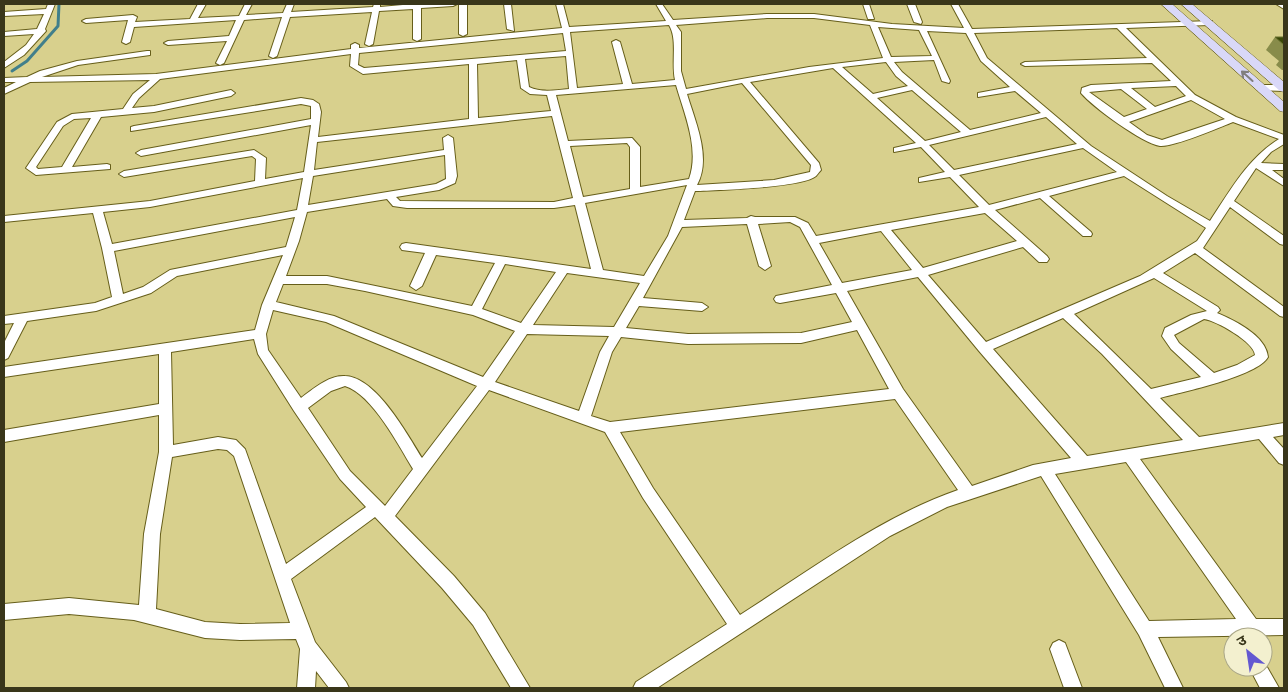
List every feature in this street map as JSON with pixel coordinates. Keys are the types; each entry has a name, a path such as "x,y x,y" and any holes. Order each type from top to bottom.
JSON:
{"main road":[{"path":"1166,4 1284,108"},
{"path":"1186,4 1284,88"}],"street":[{"path":"193,20 202,4"},
{"path":"220,63 248,4"},
{"path":"273,56 290,4"},
{"path":"330,12 332,4"},
{"path":"132,26 193,20 330,12 376,6 453,4"},
{"path":"463,4 463,34"},
{"path":"507,4 512,29"},
{"path":"558,4 566,27 572,66 573,91"},
{"path":"583,419 606,352 678,224 697,171 698,149 677,71 677,32 658,4"},
{"path":"866,4 887,58 898,74 968,133"},
{"path":"911,4 946,81"},
{"path":"956,4 984,59 1017,88 1085,145 1125,173 1212,227"},
{"path":"1280,4 1284,7"},
{"path":"416,39 417,5"},
{"path":"370,44 376,6"},
{"path":"4,14 50,7 42,31 24,52 8,61 4,66"},
{"path":"4,74 27,76 157,77 355,48 370,44 512,29 669,20 798,15 969,28 1119,26 1185,20"},
{"path":"86,22 132,17 134,19 126,42"},
{"path":"969,28 1206,20"},
{"path":"1119,26 1192,97 1233,119 1284,139"},
{"path":"43,72 166,70 273,56 566,27"},
{"path":"4,34 42,31"},
{"path":"168,43 231,38"},
{"path":"616,42 628,86"},
{"path":"355,48 354,66 364,71 570,53"},
{"path":"4,80 18,80 27,76 92,60 147,53"},
{"path":"521,58 525,88 533,92 550,93 628,86 680,87 745,81 834,65 887,58 937,58"},
{"path":"1024,64 1155,60"},
{"path":"473,62 474,120"},
{"path":"834,65 872,97 922,144 986,209 1043,259"},
{"path":"126,111 136,96 166,70"},
{"path":"4,91 27,76"},
{"path":"389,195 397,204 407,205 536,206 635,191 693,185 774,182 807,177 816,170 816,165 745,81"},
{"path":"1179,83 1091,88 1085,90 1085,93 1144,137 1161,142 1168,142 1233,119"},
{"path":"1123,86 1154,110"},
{"path":"872,97 913,87"},
{"path":"981,95 1017,88"},
{"path":"1261,88 1284,88"},
{"path":"107,167 36,172 31,168 60,124 72,117 154,108 231,93"},
{"path":"550,93 598,274"},
{"path":"1122,121 1192,97"},
{"path":"134,129 301,101 315,104 318,112 302,211 290,250 268,305 260,334 262,351 345,475 448,582 479,619 521,688"},
{"path":"314,140 474,120 555,113"},
{"path":"65,170 98,114"},
{"path":"897,150 1048,114"},
{"path":"141,152 316,121"},
{"path":"108,248 439,187 450,181 452,176 448,138"},
{"path":"983,348 1144,279 1201,244 1246,173 1258,165 1268,150 1284,139"},
{"path":"563,144 629,140 635,147 635,191"},
{"path":"923,180 1085,145"},
{"path":"4,218 150,204 374,162 449,152"},
{"path":"124,174 254,154 261,158 260,184"},
{"path":"1258,165 1284,167"},
{"path":"1258,165 1284,184"},
{"path":"814,240 986,209 1125,173"},
{"path":"1042,195 1088,234"},
{"path":"1228,201 1284,241"},
{"path":"97,210 108,248 118,300"},
{"path":"678,224 751,219 798,220 804,225 898,393 969,494"},
{"path":"751,219 765,266"},
{"path":"884,228 983,348 1084,463"},
{"path":"780,299 920,272 1024,243"},
{"path":"406,247 646,280"},
{"path":"1196,247 1284,313"},
{"path":"4,320 77,311 147,290 174,273 290,250"},
{"path":"416,286 432,250"},
{"path":"475,311 502,260"},
{"path":"282,576 382,512 422,469 486,384 564,269"},
{"path":"1155,272 1214,310"},
{"path":"278,280 326,280 475,311 523,329 616,332 688,339 801,338 859,325"},
{"path":"634,301 702,307"},
{"path":"268,305 330,319 486,384 610,428 898,393"},
{"path":"1065,313 1196,444"},
{"path":"1149,395 1212,379 1257,364 1262,357 1261,350 1245,334 1222,320 1203,315 1169,331 1168,336 1175,346 1212,379"},
{"path":"4,354 23,318"},
{"path":"4,372 260,334"},
{"path":"147,615 152,534 166,452 165,349"},
{"path":"299,407 327,388 343,381 352,382 364,389 381,408 422,469"},
{"path":"4,436 166,408"},
{"path":"610,428 648,493 738,626"},
{"path":"642,688 884,531 943,502 1033,471 1284,429"},
{"path":"1262,433 1284,459"},
{"path":"166,452 218,442 231,444 240,453 301,631 309,648 340,688"},
{"path":"1129,455 1239,627"},
{"path":"1044,469 1146,629 1174,688"},
{"path":"4,612 69,606 134,612 205,630 240,632 301,631"},
{"path":"1146,629 1223,631"},
{"path":"306,688 309,648"},
{"path":"1059,649 1073,688"},
{"path":"1264,677 1270,688"}],"building":[{"path":"1275,37 1284,37 1284,45"}],"waterway":[{"path":"12,71 27,61 58,26 59,4"}]}
